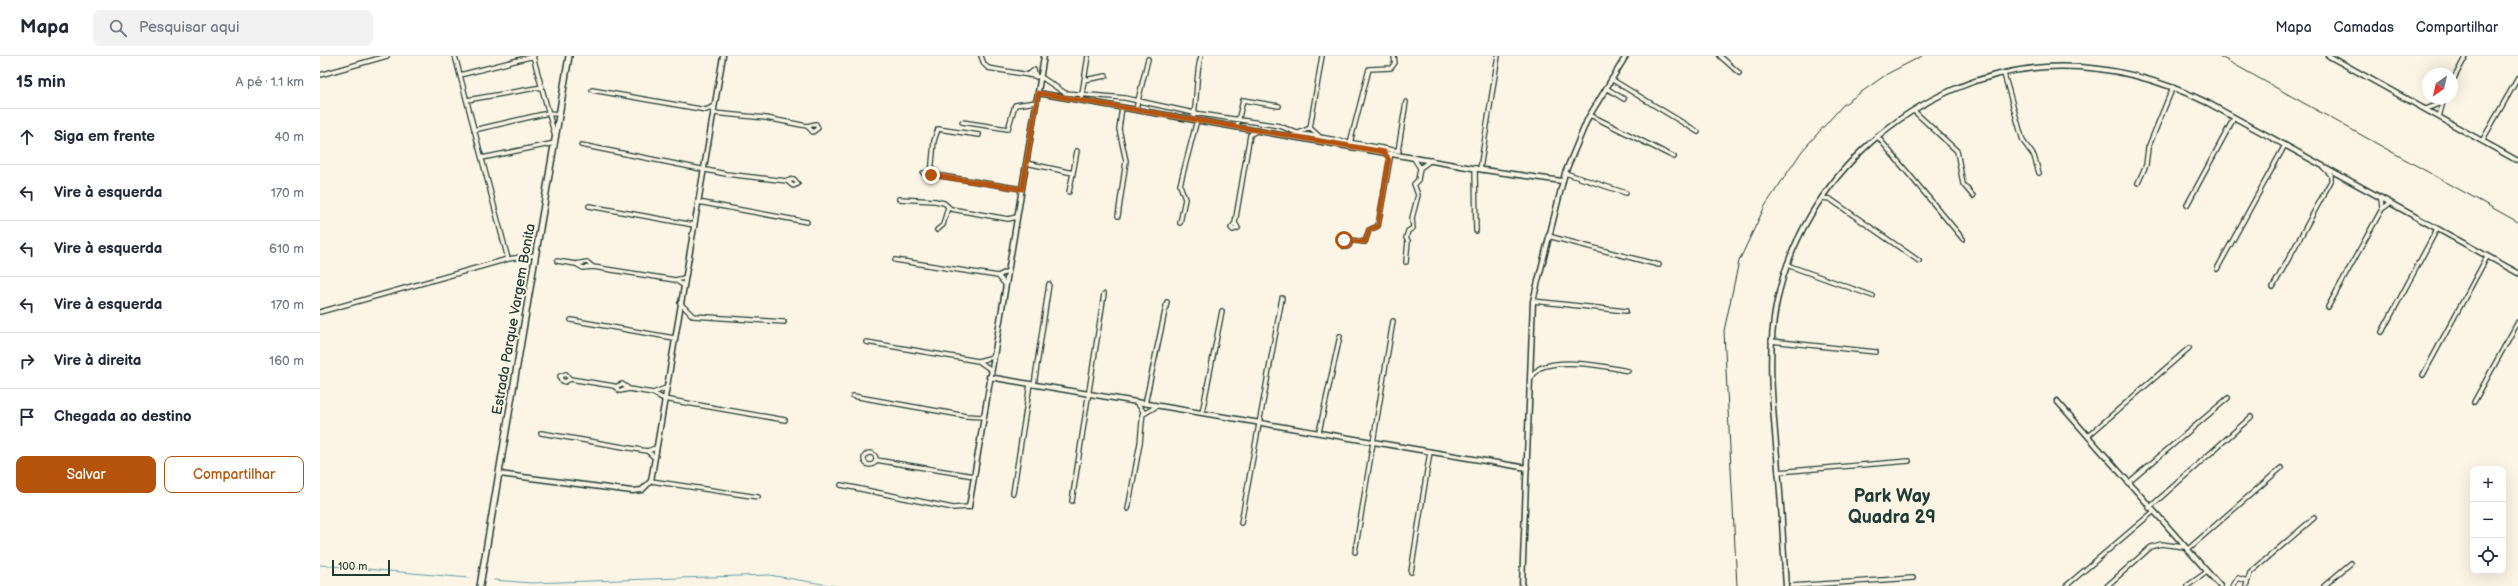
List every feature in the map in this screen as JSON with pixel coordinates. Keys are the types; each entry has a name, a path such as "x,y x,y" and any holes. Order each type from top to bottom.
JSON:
{"main road":[{"name":"Estrada Parque Vargem Bonita","path":"480,586 569,56"}],"street":[{"path":"370,56 371,61"},
{"path":"320,75 387,56"},
{"path":"455,56 508,259"},
{"path":"460,74 533,56 556,138"},
{"path":"499,474 632,491 642,490 651,481 684,278 723,56"},
{"path":"981,56 984,64 988,68 1028,75 1034,70 1039,77 1066,93 1138,101 1194,113 1280,126 1297,133 1384,152 1398,153"},
{"path":"841,485 953,508 969,507 990,369 1037,102 1039,77 1044,56"},
{"path":"1081,100 1088,56"},
{"path":"1180,223 1185,199 1180,185 1195,120 1194,113 1198,100 1198,66 1201,56"},
{"path":"1310,128 1322,56"},
{"path":"1350,144 1368,69 1391,68 1395,63 1394,56"},
{"path":"1476,231 1477,176 1480,169 1498,56"},
{"path":"1522,586 1533,301 1548,236 1565,173 1590,115 1626,56"},
{"path":"1720,56 1739,73"},
{"path":"2458,71 2466,56"},
{"path":"2332,57 2518,161"},
{"path":"1136,109 1148,59"},
{"path":"1786,586 1771,341 1776,305 1787,265 1800,233 1827,190 1842,170 1877,136 1914,111 1972,83 2004,74 2045,68 2077,67 2124,73 2173,87 2234,118 2389,204 2518,273"},
{"path":"2004,74 2023,141 2034,156 2038,173"},
{"path":"1084,80 1106,76"},
{"path":"2482,141 2518,78"},
{"path":"1611,79 1698,132"},
{"path":"467,100 542,87"},
{"path":"2138,183 2146,165 2148,148 2173,87"},
{"path":"1606,88 1624,98"},
{"path":"592,90 706,110 713,115 766,118 807,126"},
{"path":"1038,93 1326,142 1350,144 1480,169 1562,181"},
{"path":"1237,126 1243,100 1279,106"},
{"path":"962,122 1008,129 1014,105 1037,102"},
{"path":"1398,153 1406,102"},
{"path":"2426,109 2438,104"},
{"path":"2439,117 2441,104"},
{"path":"706,110 714,106"},
{"path":"1118,216 1126,161 1119,129 1122,107"},
{"path":"1914,111 1957,151 1963,184 1973,196"},
{"path":"474,130 548,113 560,114"},
{"path":"1590,115 1674,157"},
{"path":"2187,205 2234,118"},
{"path":"1235,223 1250,135 1246,128"},
{"path":"1292,136 1310,128"},
{"path":"1310,128 1326,142"},
{"path":"931,175 934,141 938,129 979,134"},
{"path":"1250,135 1257,130"},
{"path":"1877,136 1963,239"},
{"path":"482,158 555,143"},
{"path":"582,145 689,165 703,170 788,181"},
{"path":"2217,269 2285,146"},
{"path":"1069,192 1077,151"},
{"path":"1384,152 1389,160"},
{"path":"1350,240 1365,242 1369,230 1378,226 1391,153"},
{"path":"1413,157 1420,168"},
{"path":"1406,262 1408,241 1406,238 1408,231 1413,228 1412,218 1418,195 1414,187 1420,168 1431,160"},
{"path":"1026,163 1073,173"},
{"path":"2274,287 2331,181 2331,175 2324,168"},
{"path":"1477,176 1480,169"},
{"path":"923,173 1022,189"},
{"path":"1565,173 1626,193"},
{"path":"1827,190 1830,199"},
{"path":"1822,198 1830,199 1919,261"},
{"path":"899,199 935,201 944,203 948,207 1008,219 1015,224"},
{"path":"2381,199 2382,209"},
{"path":"698,202 807,222"},
{"path":"2328,307 2382,209 2389,204"},
{"path":"588,206 694,225"},
{"path":"938,230 943,225 948,207"},
{"path":"1008,219 1016,217"},
{"path":"2382,332 2437,229"},
{"path":"1548,236 1659,265"},
{"path":"320,312 508,259 535,255"},
{"path":"2423,375 2487,257"},
{"path":"894,260 998,276 1008,271"},
{"path":"557,261 576,264 587,262 593,267"},
{"path":"576,264 583,268 593,267 675,280 684,278"},
{"path":"1787,265 1873,296"},
{"path":"998,276 1005,284"},
{"path":"675,280 683,285"},
{"path":"1013,493 1049,284"},
{"path":"1072,501 1104,294"},
{"path":"1241,523 1282,298"},
{"path":"1533,301 1626,311"},
{"path":"1146,404 1167,302"},
{"path":"680,303 688,313 693,316 710,318 729,317 763,322 784,322"},
{"path":"1202,413 1222,311"},
{"path":"679,315 688,313"},
{"path":"571,320 674,338"},
{"path":"1355,552 1394,321"},
{"path":"2474,402 2518,322"},
{"path":"1319,432 1340,336"},
{"path":"1771,341 1876,352"},
{"path":"866,342 978,361 990,369"},
{"path":"2088,436 2189,348"},
{"path":"978,361 992,357"},
{"path":"1531,363 1539,369"},
{"path":"1530,380 1539,369 1572,364 1594,365 1628,371"},
{"path":"989,377 1527,468"},
{"path":"570,379 615,387 623,392 629,389"},
{"path":"615,387 622,384 629,389 653,393 664,399 785,420"},
{"path":"653,393 666,388"},
{"path":"854,396 966,416 983,417"},
{"path":"2128,483 2228,398"},
{"path":"2057,402 2088,436 2152,512 2220,586"},
{"path":"1128,509 1130,487 1140,448 1142,415 1141,407 1137,403"},
{"path":"1142,415 1157,406"},
{"path":"2149,508 2251,417"},
{"path":"1256,434 1262,426 1268,424"},
{"path":"541,433 647,451 654,456"},
{"path":"647,451 656,448"},
{"path":"1411,572 1430,452"},
{"path":"876,460 974,476"},
{"path":"1778,472 1909,462"},
{"path":"2186,549 2281,468"},
{"path":"651,481 758,497"},
{"path":"2066,586 2152,512"},
{"path":"2246,586 2250,573 2314,518"},
{"path":"2106,586 2151,547 2161,544 2186,549"},
{"path":"2324,586 2351,563"},
{"path":"2187,586 2207,572"},
{"path":"1785,580 1792,585 1913,578"},
{"path":"2234,586 2239,578 2247,581"}],"waterway":[{"path":"320,565 469,578"},
{"path":"494,580 531,583 769,575 835,586"}],"railway":[{"path":"1737,586 1724,331 1739,261 1765,206 1802,151 1843,105 1887,74 1922,56"},
{"path":"2219,56 2518,222"}],"district":[{"name":"Park Way Quadra 29","path":"1892,506"}],"route":[{"path":"931,175 1007,188 1022,189 1038,93 1384,152 1389,160 1378,226 1369,230 1365,242 1344,240"}]}
